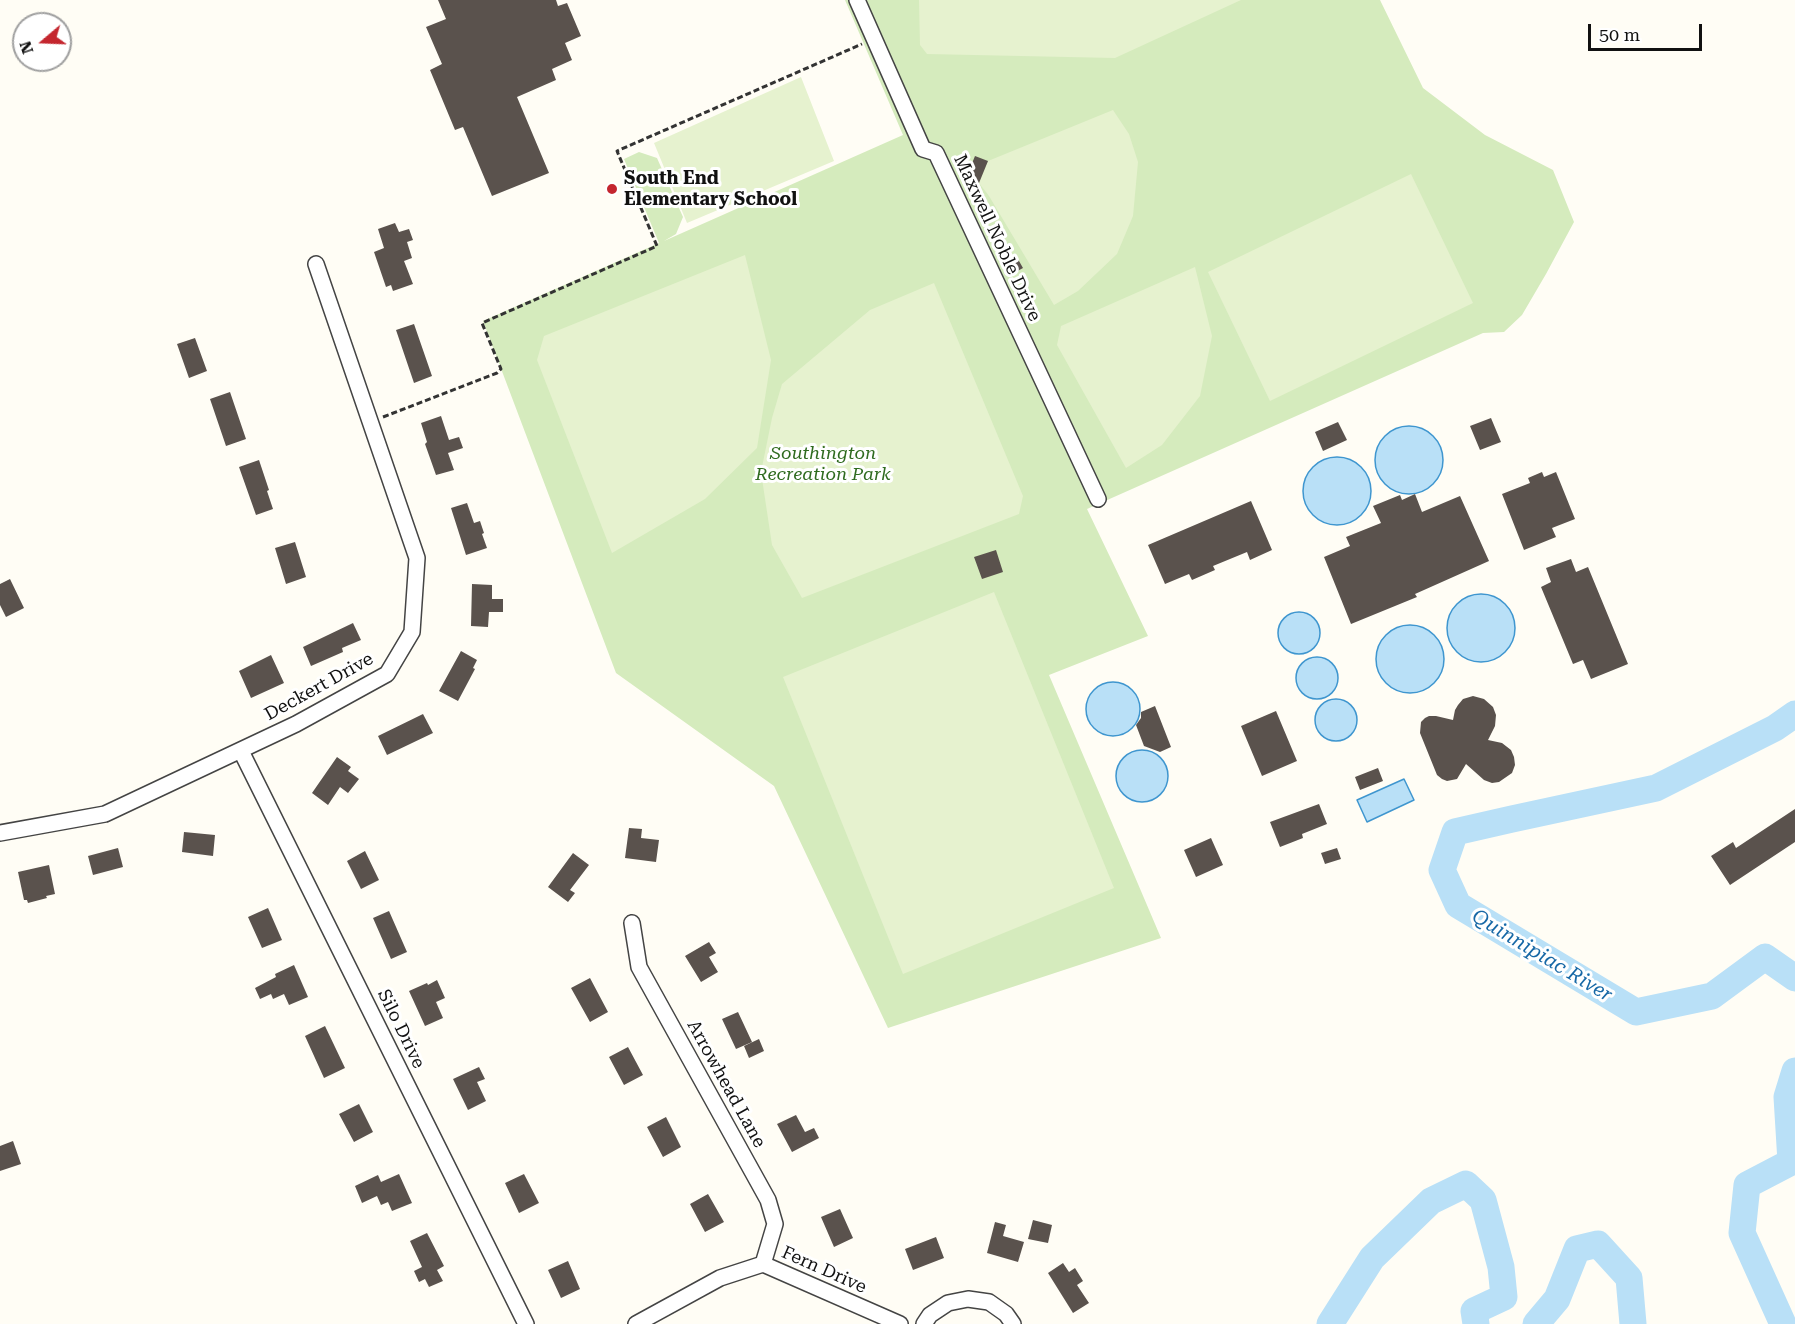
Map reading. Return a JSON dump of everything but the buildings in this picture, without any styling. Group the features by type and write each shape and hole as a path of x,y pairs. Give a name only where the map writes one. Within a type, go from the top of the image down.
{"street":[{"name":"Maxwell Noble Drive","path":"857,0 923,149 936,153 1098,499"},
{"name":"Deckert Drive","path":"0,833 105,814 241,751 387,674 412,632 417,558 316,264"},
{"name":"Silo Drive","path":"241,751 526,1324"},
{"name":"Arrowhead Lane","path":"632,923 639,967 768,1200 775,1224 763,1264"},
{"name":"Fern Drive","path":"636,1324 720,1278 763,1264 900,1324"},
{"path":"924,1324 930,1315 948,1303 968,1299 989,1302 1006,1314 1013,1324"}],"path":[{"path":"370,422 497,373 501,369 482,323 657,246 616,151 874,38"}],"green space":[{"name":"Southington Recreation Park","path":"845,0 1380,0 1423,88 1485,135 1553,170 1574,222 1522,315 1504,332 1483,333 1087,509 1148,636 1049,675 1161,938 888,1028 774,786 616,673 483,321 659,243 624,159 639,152 657,158 683,217 676,234 664,241 903,135"},
{"path":"919,0 1241,0 1115,58 927,54 920,45"},
{"path":"801,77 834,161 687,223 654,143"},
{"path":"1113,110 1129,134 1138,162 1133,216 1117,254 1078,291 1054,305 979,183 988,161"},
{"path":"1411,174 1473,303 1270,401 1208,272"},
{"path":"745,255 771,360 757,448 705,499 612,553 537,360 544,336"},
{"path":"1195,267 1212,336 1200,396 1162,445 1126,468 1057,345 1061,326"},
{"path":"934,283 1023,496 1019,514 802,598 772,545 761,472 772,418 782,384 870,310"},
{"path":"994,592 1114,888 903,974 783,677"}],"water":[{"path":"1409,426 1422,429 1433,436 1440,447 1443,460 1440,473 1433,484 1422,491 1409,494 1396,491 1385,484 1378,473 1375,460 1378,447 1385,436 1396,429"},
{"path":"1337,457 1350,460 1361,467 1368,478 1371,491 1368,504 1361,515 1350,522 1337,525 1324,522 1313,515 1306,504 1303,491 1306,478 1313,467 1324,460"},
{"path":"1481,594 1494,597 1505,604 1512,615 1515,628 1512,641 1505,652 1494,659 1481,662 1468,659 1457,652 1450,641 1447,628 1450,615 1457,604 1468,597"},
{"path":"1299,612 1307,613 1314,618 1319,625 1319,641 1314,648 1307,653 1299,654 1291,653 1284,648 1279,641 1278,633 1279,625 1284,618 1291,613"},
{"path":"1410,625 1423,628 1434,635 1441,646 1444,659 1441,672 1434,683 1423,690 1410,693 1397,690 1386,683 1379,672 1376,659 1379,646 1386,635 1397,628"},
{"path":"1317,657 1325,658 1332,663 1337,670 1337,686 1332,693 1325,698 1317,699 1309,698 1302,693 1297,686 1296,678 1297,670 1302,663 1309,658"},
{"path":"1108,682 1118,682 1128,686 1136,694 1140,709 1136,724 1128,732 1118,736 1108,736 1098,732 1090,724 1086,714 1086,704 1090,694 1098,686"},
{"path":"1336,699 1344,700 1351,705 1356,712 1356,728 1351,735 1344,740 1336,741 1328,740 1321,735 1316,728 1315,720 1316,712 1321,705 1328,700"},
{"path":"1137,750 1147,750 1161,757 1168,776 1161,795 1147,802 1137,802 1127,798 1120,791 1116,781 1116,771 1120,761 1127,754"},
{"path":"1404,779 1414,800 1367,822 1357,800"}],"waterway":[{"name":"Quinnipiac River","path":"1795,714 1775,728 1656,788 1455,832 1442,870 1458,905 1636,1012 1712,996 1765,957 1795,978"},
{"name":"Quinnipiac River","path":"1783,1324 1742,1233 1747,1185 1791,1162 1787,1097 1795,1071"},
{"name":"Quinnipiac River","path":"1330,1324 1372,1258 1431,1201 1466,1184 1483,1200 1501,1267 1504,1297 1474,1311 1476,1324"},
{"name":"Quinnipiac River","path":"1536,1324 1557,1299 1577,1249 1598,1244 1629,1278 1633,1324"}],"place":[{"name":"South End Elementary School","path":"612,189"}]}
